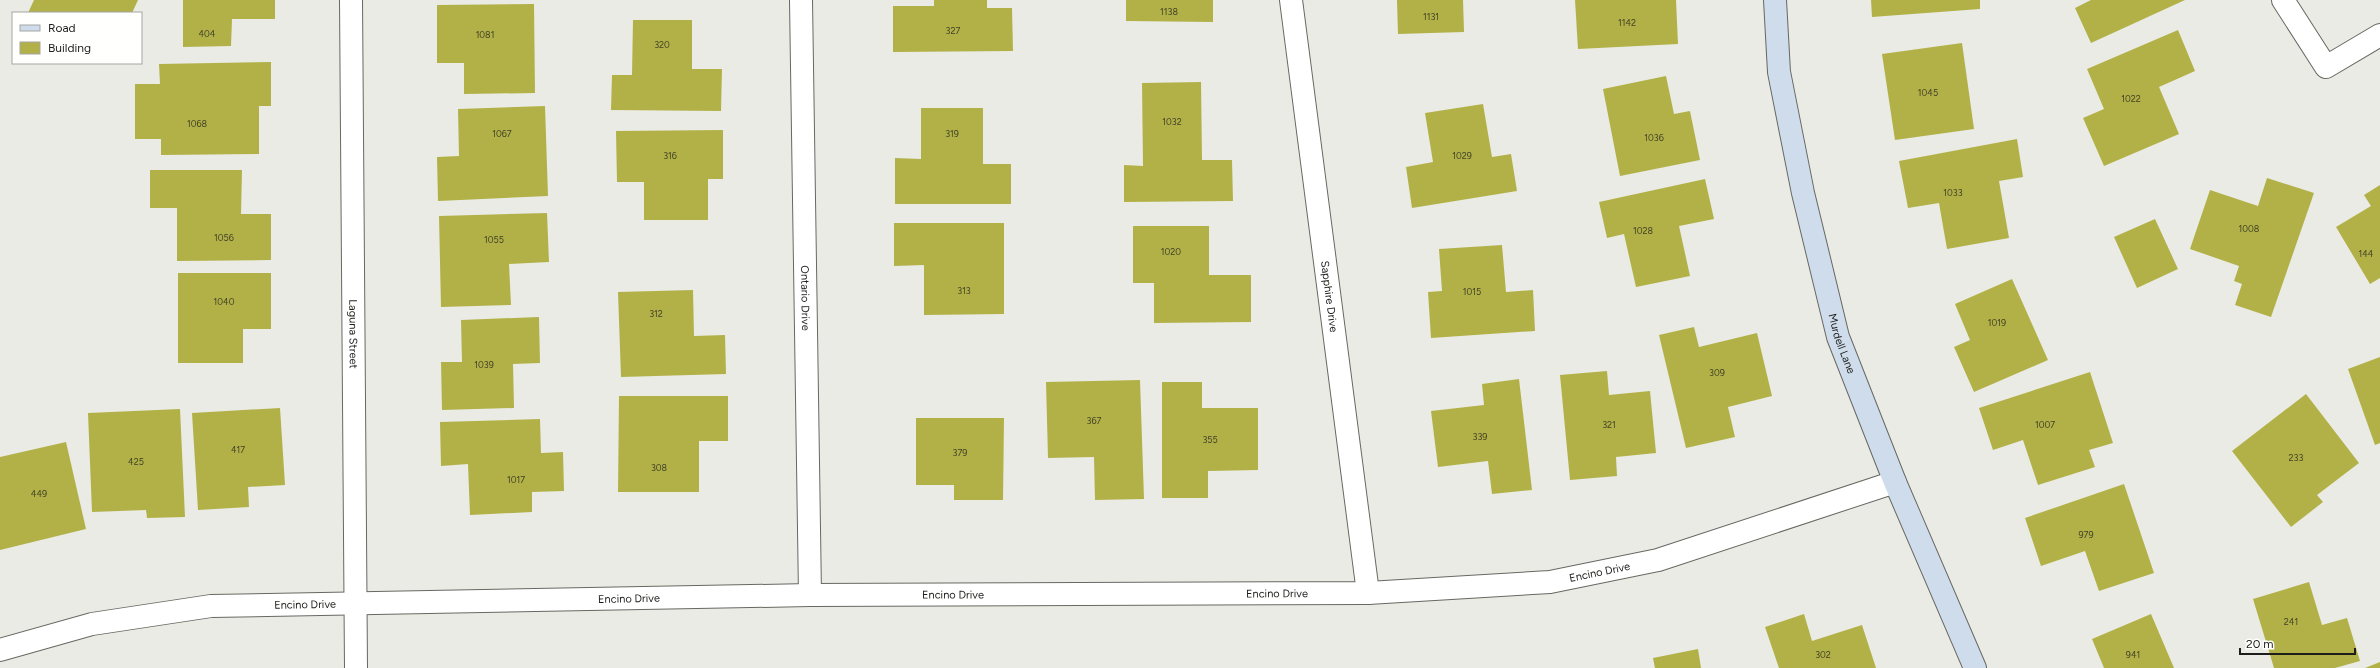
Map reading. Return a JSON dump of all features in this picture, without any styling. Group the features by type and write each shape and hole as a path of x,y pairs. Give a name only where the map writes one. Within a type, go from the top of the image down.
{"street":[{"name":"Laguna Street","path":"351,0 354,602 356,668"},
{"name":"Ontario Drive","path":"801,0 810,595"},
{"name":"Sapphire Drive","path":"1291,0 1368,593"},
{"name":"Murdell Lane","path":"1775,0 1780,72 1803,193 1838,337 1895,482 1975,668"},
{"path":"2283,0 2326,67 2380,36"},
{"name":"Encino Drive","path":"0,650 92,624 211,606 354,602 810,595 1368,593 1550,582 1658,560 1895,482"}],"building":[{"path":"34,0 138,0 132,12 28,12"},
{"path":"183,0 275,0 275,19 232,19 231,46 183,47"},
{"path":"934,0 987,0 987,8 1012,8 1013,51 893,52 893,6 934,6"},
{"path":"1126,0 1213,0 1213,22 1126,21"},
{"path":"1397,0 1463,0 1464,32 1398,34"},
{"path":"1575,0 1676,0 1678,44 1578,49"},
{"path":"1871,0 1980,0 1980,9 1872,17"},
{"path":"2091,0 2185,0 2091,43 2075,8"},
{"path":"534,4 535,93 464,94 464,63 437,63 437,5"},
{"path":"633,20 692,20 692,69 722,69 721,111 611,110 612,75 632,75"},
{"path":"2178,30 2195,71 2159,87 2179,134 2104,166 2083,118 2104,109 2087,69"},
{"path":"1962,43 1974,129 1895,140 1882,54"},
{"path":"271,62 271,106 259,106 259,154 161,155 161,139 135,139 135,84 160,84 159,64"},
{"path":"1666,76 1674,114 1690,111 1700,160 1620,176 1603,89"},
{"path":"1201,82 1202,160 1232,160 1233,201 1124,202 1124,165 1143,166 1142,83"},
{"path":"1483,104 1492,157 1511,154 1517,191 1412,208 1406,167 1433,162 1425,113"},
{"path":"545,106 548,196 438,201 437,157 459,156 458,109"},
{"path":"921,108 983,108 983,164 1011,164 1011,204 895,204 895,158 921,159"},
{"path":"723,130 723,179 708,179 708,220 644,220 644,182 617,182 616,131"},
{"path":"2017,139 2023,177 1999,181 2009,238 1947,249 1939,203 1908,208 1899,161"},
{"path":"150,170 242,170 241,214 271,214 271,260 177,261 177,208 150,208"},
{"path":"2267,178 2314,193 2271,317 2235,305 2242,284 2234,281 2239,266 2190,249 2210,190 2258,206"},
{"path":"1705,179 1714,219 1679,226 1690,276 1636,287 1624,234 1607,238 1599,202"},
{"path":"2380,185 2380,278 2370,284 2336,227 2371,206 2364,195"},
{"path":"547,213 549,262 509,264 511,305 441,307 439,216"},
{"path":"2155,219 2178,269 2137,288 2114,237"},
{"path":"894,223 1004,223 1004,314 924,315 924,265 894,266"},
{"path":"1133,226 1209,226 1209,275 1251,275 1251,322 1154,323 1154,283 1133,283"},
{"path":"1502,245 1506,292 1533,290 1535,331 1431,338 1428,292 1442,291 1439,249"},
{"path":"178,273 271,273 271,329 243,329 243,363 178,363"},
{"path":"2012,279 2048,360 1974,392 1954,347 1970,340 1955,304"},
{"path":"693,290 694,336 725,335 726,374 621,377 618,292"},
{"path":"539,317 540,363 513,364 514,408 442,410 441,362 462,362 461,320"},
{"path":"1694,327 1699,347 1757,333 1772,396 1728,407 1735,437 1686,448 1659,335"},
{"path":"2380,357 2380,443 2375,445 2348,369"},
{"path":"1607,371 1609,395 1650,391 1656,453 1616,457 1617,476 1570,480 1560,375"},
{"path":"2090,372 2113,443 2089,450 2095,467 2038,485 2023,440 1993,450 1979,408"},
{"path":"1519,379 1532,490 1492,494 1488,461 1438,467 1431,411 1484,405 1482,384"},
{"path":"1140,380 1144,499 1095,500 1094,457 1048,458 1046,382"},
{"path":"1162,382 1202,382 1202,408 1258,408 1258,470 1208,471 1208,498 1162,498"},
{"path":"2306,394 2359,463 2317,495 2323,502 2291,527 2232,451"},
{"path":"619,396 728,396 728,441 699,441 699,492 618,492"},
{"path":"280,408 285,485 248,487 249,507 198,510 192,413"},
{"path":"180,409 185,517 147,518 146,510 92,512 88,413"},
{"path":"916,418 1004,418 1003,500 954,500 954,485 916,485"},
{"path":"540,419 541,453 563,452 564,491 532,492 532,512 470,515 468,464 441,466 440,422"},
{"path":"66,442 86,529 0,550 0,457"},
{"path":"2124,484 2154,573 2099,591 2085,551 2041,566 2025,518"},
{"path":"2309,582 2322,625 2347,618 2360,661 2335,668 2274,668 2253,599"},
{"path":"1804,614 1812,641 1862,625 1876,668 1779,668 1765,627"},
{"path":"2151,614 2174,668 2104,668 2092,639"},
{"path":"1698,649 1701,668 1655,668 1653,658"},
{"path":"2380,662 2380,668 2365,668"}]}
